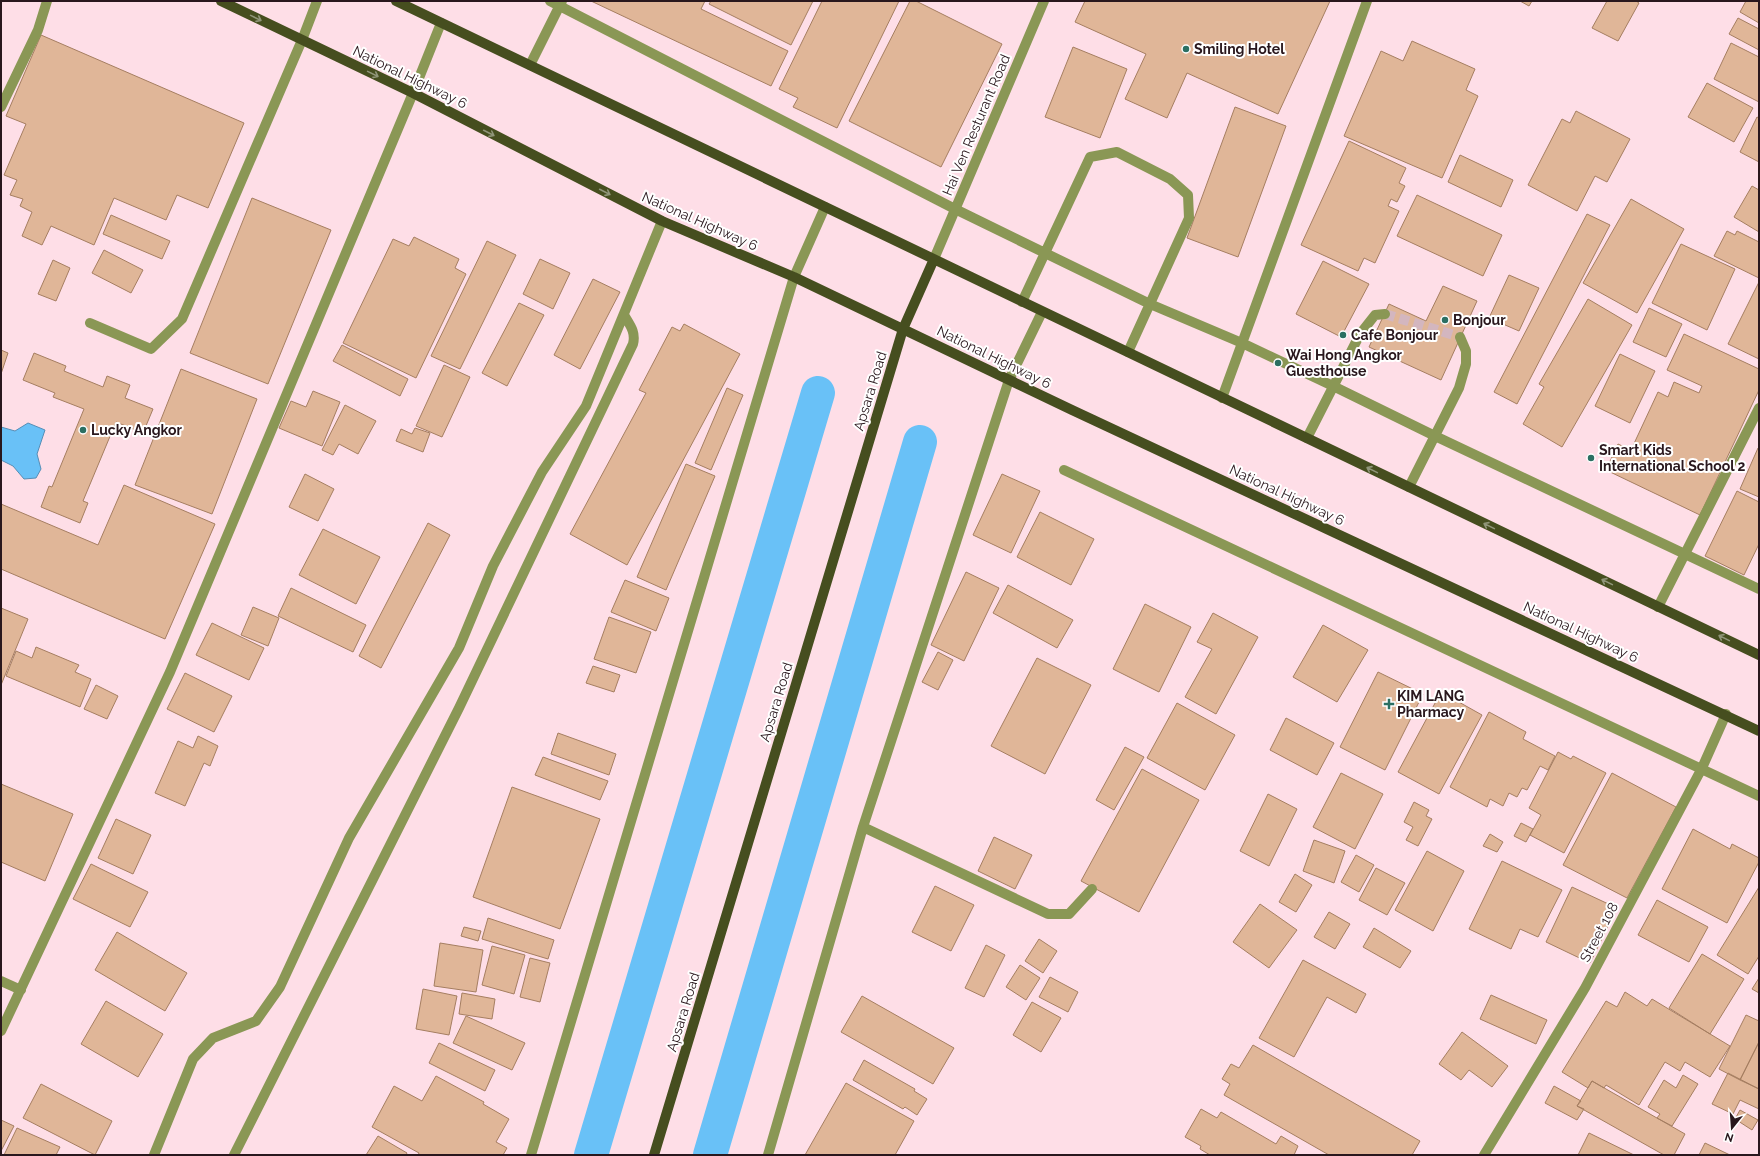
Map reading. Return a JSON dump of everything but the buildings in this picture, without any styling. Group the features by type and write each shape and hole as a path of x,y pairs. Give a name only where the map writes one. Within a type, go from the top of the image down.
{"main road":[{"name":"National Highway 6","path":"221,1 413,94 662,222 794,277 1009,380 1726,714 1759,731"},
{"path":"396,1 1759,655"},
{"name":"Apsara Road","path":"654,1155 903,329 934,259"}],"street":[{"path":"1,108 38,30 47,1"},
{"path":"90,323 151,349 182,319 302,40 317,1"},
{"name":"Hai Ven Resturant Road","path":"934,259 1044,1"},
{"path":"1222,398 1368,1"},
{"path":"530,65 557,2 955,209 1045,253 1150,304 1242,343 1334,386 1434,436 1759,589"},
{"path":"1,1031 170,672 413,94 441,23"},
{"path":"1022,302 1090,157 1117,152 1170,179 1188,195 1189,218 1128,352"},
{"path":"531,1155 794,277 825,207"},
{"path":"154,1155 193,1059 212,1038 256,1021 280,987 349,838 458,648 493,566 542,472 586,406 662,222"},
{"path":"768,1155 863,827 1009,380 1042,312"},
{"path":"1307,438 1360,334 1376,315 1385,314"},
{"path":"234,1155 459,708 633,344 635,336 624,315"},
{"path":"1409,487 1459,388 1466,364 1466,351 1460,337"},
{"path":"1658,607 1759,408"},
{"path":"1064,470 1759,796"},
{"name":"Street 108","path":"1484,1155 1585,988 1702,768 1726,714"},
{"path":"863,827 1048,914 1069,914 1092,889"},
{"path":"1,981 21,990"}],"water":[{"path":"28,423 45,430 37,454 41,469 36,478 24,479 13,466 1,460 1,427 15,431"}],"waterway":[{"path":"591,1155 818,393"},
{"path":"710,1155 920,442"}],"tunnel":[{"path":"1385,314 1460,337"}],"place":[{"name":"Smiling Hotel","path":"1186,49"},
{"name":"Bonjour","path":"1445,320"},
{"name":"Cafe Bonjour","path":"1343,335"},
{"name":"Wai Hong Angkor Guesthouse","path":"1278,363"},
{"name":"Lucky Angkor","path":"83,430"},
{"name":"Smart Kids International School 2","path":"1591,458"},
{"name":"KIM LANG Pharmacy","path":"1389,704"}]}
